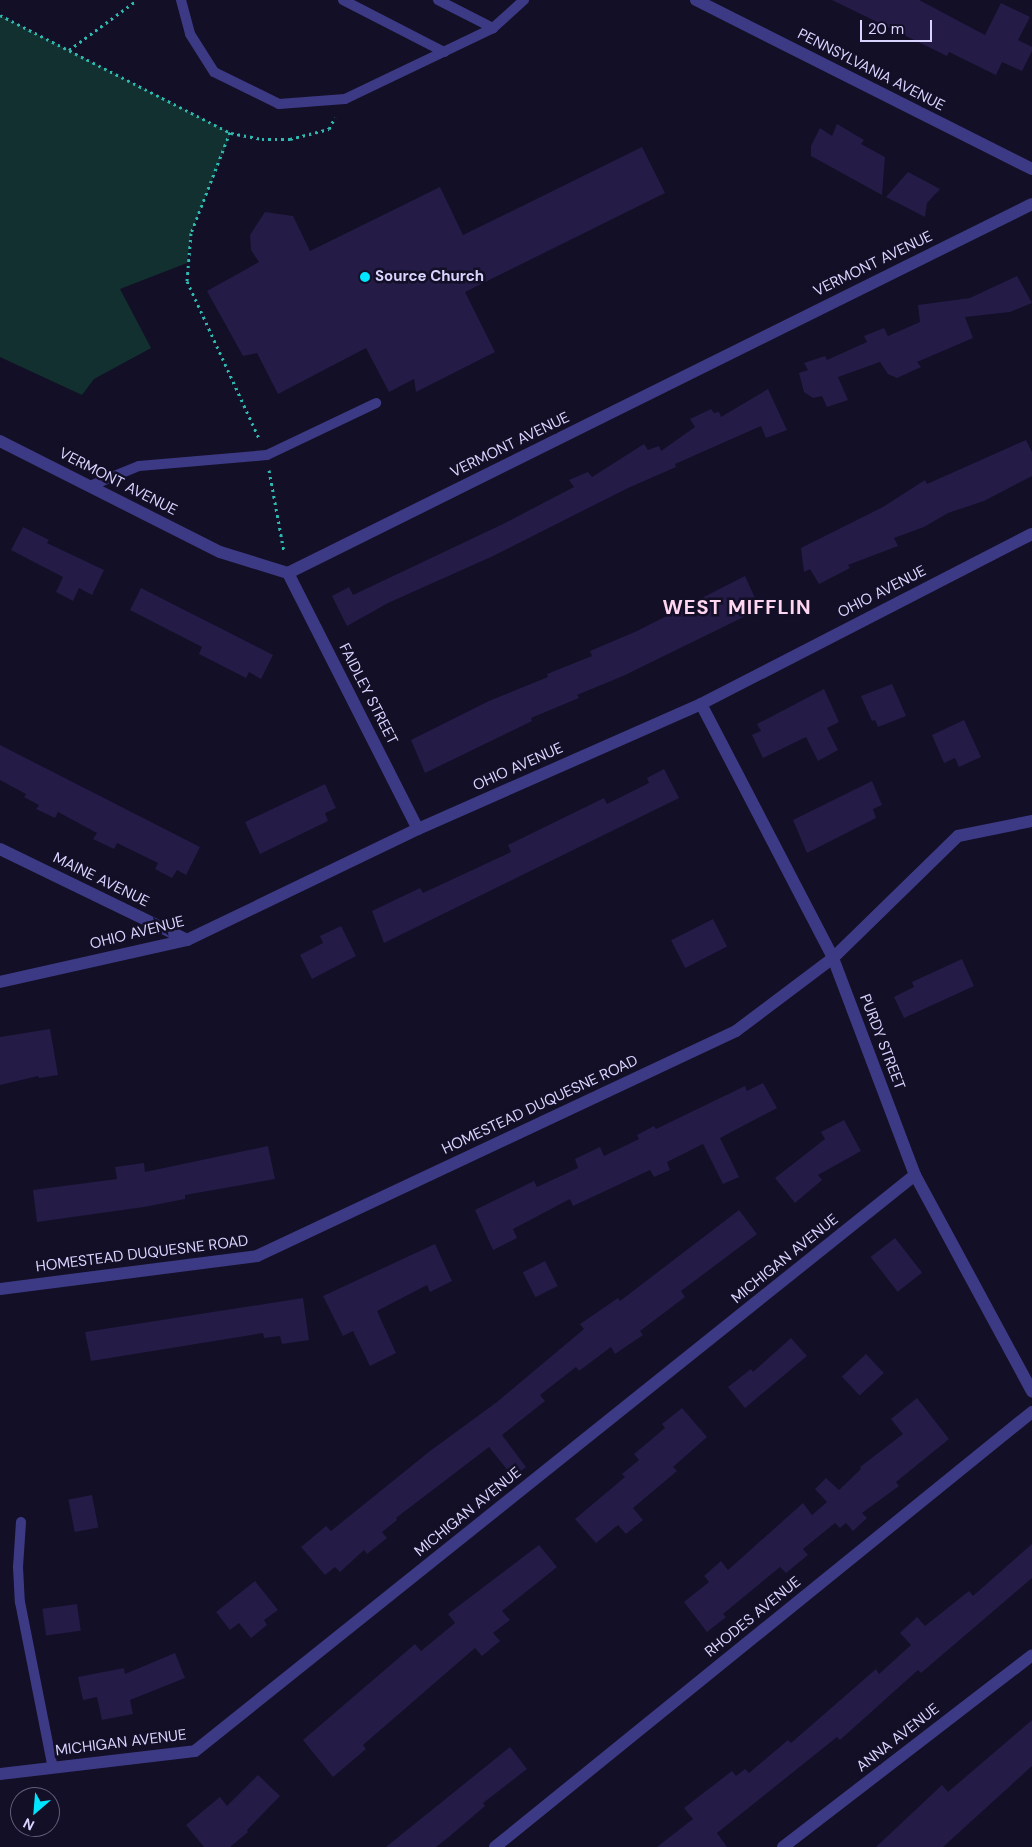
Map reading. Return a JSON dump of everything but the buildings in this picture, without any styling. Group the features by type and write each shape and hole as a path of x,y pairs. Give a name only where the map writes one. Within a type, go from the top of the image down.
{"street":[{"name":"PENNSYLVANIA AVENUE","path":"696,0 1032,169"},
{"name":"VERMONT AVENUE","path":"0,441 220,552 288,573 1032,204"},
{"name":"OHIO AVENUE","path":"0,982 187,940 418,829 700,704 1032,534"},
{"name":"FAIDLEY STREET","path":"288,573 418,829"},
{"name":"PURDY STREET","path":"700,704 833,958 915,1175 1032,1391"},
{"name":"HOMESTEAD DUQUESNE ROAD","path":"0,1288 257,1256 736,1031 833,958 958,836 1032,821"},
{"name":"MAINE AVENUE","path":"0,849 187,940"},
{"name":"MICHIGAN AVENUE","path":"0,1774 195,1751 915,1175"},
{"name":"RHODES AVENUE","path":"495,1847 1032,1412"},
{"name":"ANNA AVENUE","path":"783,1847 1032,1655"}],"lane":[{"path":"181,0 190,34 214,72 280,104 345,99 492,28 524,0"},
{"path":"342,0 444,52"},
{"path":"438,0 492,28"},
{"path":"90,486 139,466 267,455 376,403"},
{"path":"22,1522 18,1567 20,1602 53,1768"}],"path":[{"path":"69,50 137,0"},
{"path":"0,15 230,132 271,139 290,138 329,129"},
{"path":"229,371 192,294 187,263 190,233 230,132"}],"green space":[{"path":"0,15 231,133 191,233 187,263 120,289 151,348 94,379 82,395 0,357"}],"place":[{"name":"Source Church","path":"365,277"}],"district":[{"name":"WEST MIFFLIN","path":"737,607"}]}
